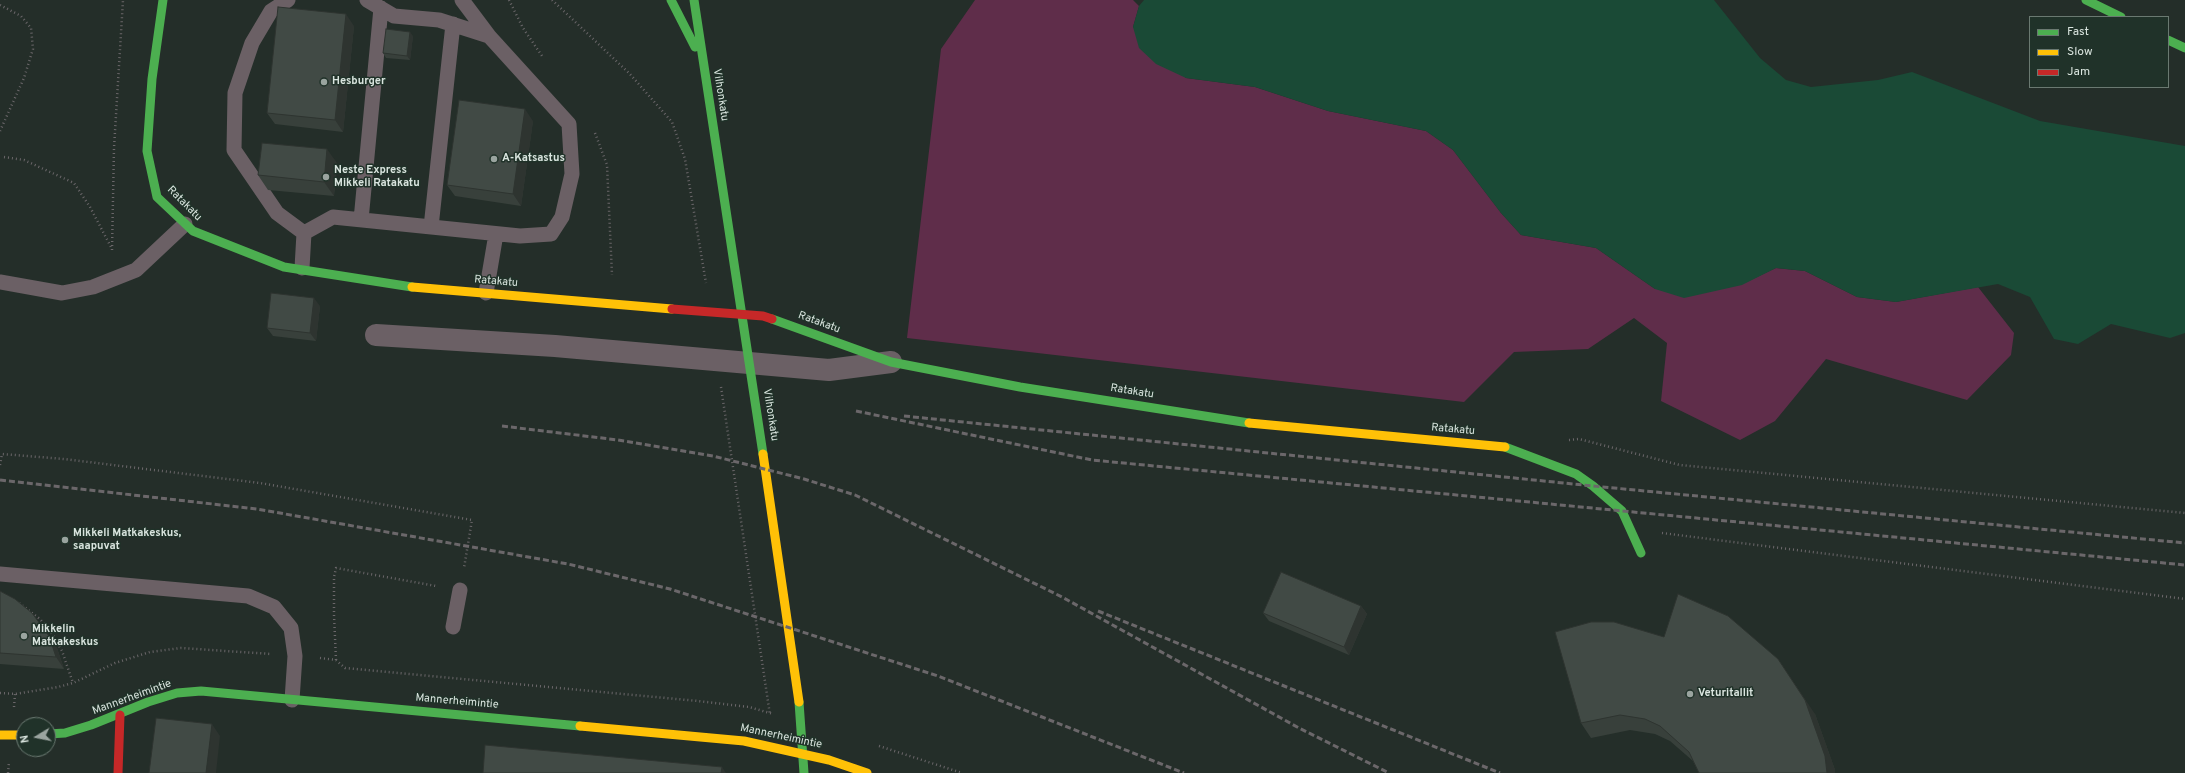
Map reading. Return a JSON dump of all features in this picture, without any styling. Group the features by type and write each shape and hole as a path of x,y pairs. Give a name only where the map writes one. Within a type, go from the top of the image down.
{"main road":[{"name":"Ratakatu","path":"164,0 152,79 147,151 157,197 193,231 284,266 425,288 763,316 891,362 1020,387 1267,426 1509,447 1576,474 1622,511 1641,553"},
{"name":"Vilhonkatu","path":"671,0 703,62"},
{"name":"Vilhonkatu","path":"694,0 798,686 804,773"},
{"path":"2086,0 2119,16"},
{"path":"2169,40 2185,48"},
{"name":"Mannerheimintie","path":"56,734 65,733 120,714 148,702 177,693 201,691 744,740 829,760 867,773"},
{"path":"118,773 120,714"},
{"path":"0,735 16,735"}],"street":[{"path":"376,335 555,346 829,370 891,362"}],"lane":[{"path":"288,0 271,11 252,43 235,93 234,150 277,213 304,233"},
{"path":"367,0 394,16 439,20 489,36"},
{"path":"304,233 333,217 520,236 551,234 562,217 572,174 569,124 489,36 462,0"},
{"path":"361,220 381,8"},
{"path":"431,227 453,24"},
{"path":"0,282 62,293 93,288 136,270 185,224"},
{"path":"302,268 304,233"},
{"path":"486,293 496,234"},
{"path":"0,574 248,596 274,606 291,628 296,656 292,700"},
{"path":"453,627 460,590"}],"path":[{"path":"4,158 24,160 74,183 90,206 112,250 114,148 123,0"},
{"path":"552,0 629,73 672,122 685,159 706,285"},
{"path":"0,5 21,16 31,28 33,49 24,78 0,131"},
{"path":"720,379 767,684 770,721"},
{"path":"1563,441 1579,439 1680,465 2185,513"},
{"path":"0,465 2,454 72,460 260,483 472,520 460,590 336,568 334,577 336,660"},
{"path":"1630,529 2185,599"},
{"path":"12,600 24,605 53,635 62,652 73,683"}],"shaded area":[{"path":"975,0 1133,0 1139,6 1133,27 1186,78 1255,87 1328,111 1426,131 1453,150 1501,213 1521,235 1596,248 1655,289 1742,284 1776,268 1805,271 1857,297 1896,302 1978,287 2014,333 2011,355 1967,400 1826,359 1775,421 1740,440 1661,401 1667,343 1634,318 1588,349 1514,352 1464,402 907,338 941,49"},
{"path":"1144,0 1714,0 1760,58 1786,80 1811,87 1878,80 1912,72 2040,121 2185,146 2185,333 2170,338 2111,324 2078,344 2054,339 2030,297 1998,284 1896,302 1857,297 1805,271 1776,268 1742,285 1684,298 1655,289 1596,248 1521,235 1501,213 1453,150 1426,131 1328,111 1255,87 1186,78 1156,64 1139,48 1133,27 1139,6"}],"building":[{"path":"278,7 346,14 335,120 267,113"},
{"path":"386,29 410,32 407,56 383,53"},
{"name":"A-Katsastus","path":"459,100 525,109 513,194 447,185"},
{"path":"262,143 327,149 324,182 258,175"},
{"path":"271,293 314,298 310,333 267,328"},
{"path":"1281,572 1361,606 1344,647 1263,613"},
{"name":"Mikkelin Matkakeskus","path":"0,591 15,599 32,613 49,636 56,657 0,653"},
{"name":"Veturitallit","path":"1678,594 1728,616 1778,659 1805,700 1825,756 1827,773 1699,773 1689,752 1660,726 1645,719 1620,715 1581,723 1555,632 1591,622 1614,622 1664,637"},
{"path":"156,718 212,724 206,773 149,773"},
{"path":"485,745 722,767 721,773 483,773"}],"railway":[{"path":"856,411 1092,460 2185,565"},
{"path":"904,416 1593,486 2185,543"},
{"path":"502,426 618,440 713,456 804,479 855,495 1062,597 1299,728 1389,773"},
{"path":"0,480 257,509 568,564 670,589 938,676 1184,773"},
{"path":"1098,611 1500,773"}],"traffic: fast":[{"path":"163,0 152,79 147,151 157,197 193,231 284,267 412,287"},
{"path":"671,0 695,47"},
{"path":"694,0 763,454"},
{"path":"2086,0 2119,16"},
{"path":"2169,40 2185,48"},
{"path":"772,319 891,362 1020,387 1249,423"},
{"path":"1505,447 1576,474 1593,486 1622,511 1641,553"},
{"path":"56,734 65,733 91,725 148,702 177,693 201,691 580,726"},
{"path":"799,702 804,773"}],"traffic: slow":[{"path":"412,287 672,309"},
{"path":"1249,423 1505,447"},
{"path":"763,454 799,702"},
{"path":"580,726 744,741 829,760 867,773"},
{"path":"0,735 16,735"}],"traffic: jam":[{"path":"672,309 763,316 772,319"},
{"path":"118,773 120,715"}],"place":[{"name":"Hesburger","path":"324,82"},
{"name":"A-Katsastus","path":"494,159"},
{"name":"Neste Express Mikkeli Ratakatu","path":"326,177"},
{"name":"Mikkeli Matkakeskus, saapuvat","path":"65,540"},
{"name":"Mikkelin Matkakeskus","path":"24,636"},
{"name":"Veturitallit","path":"1690,694"}]}
